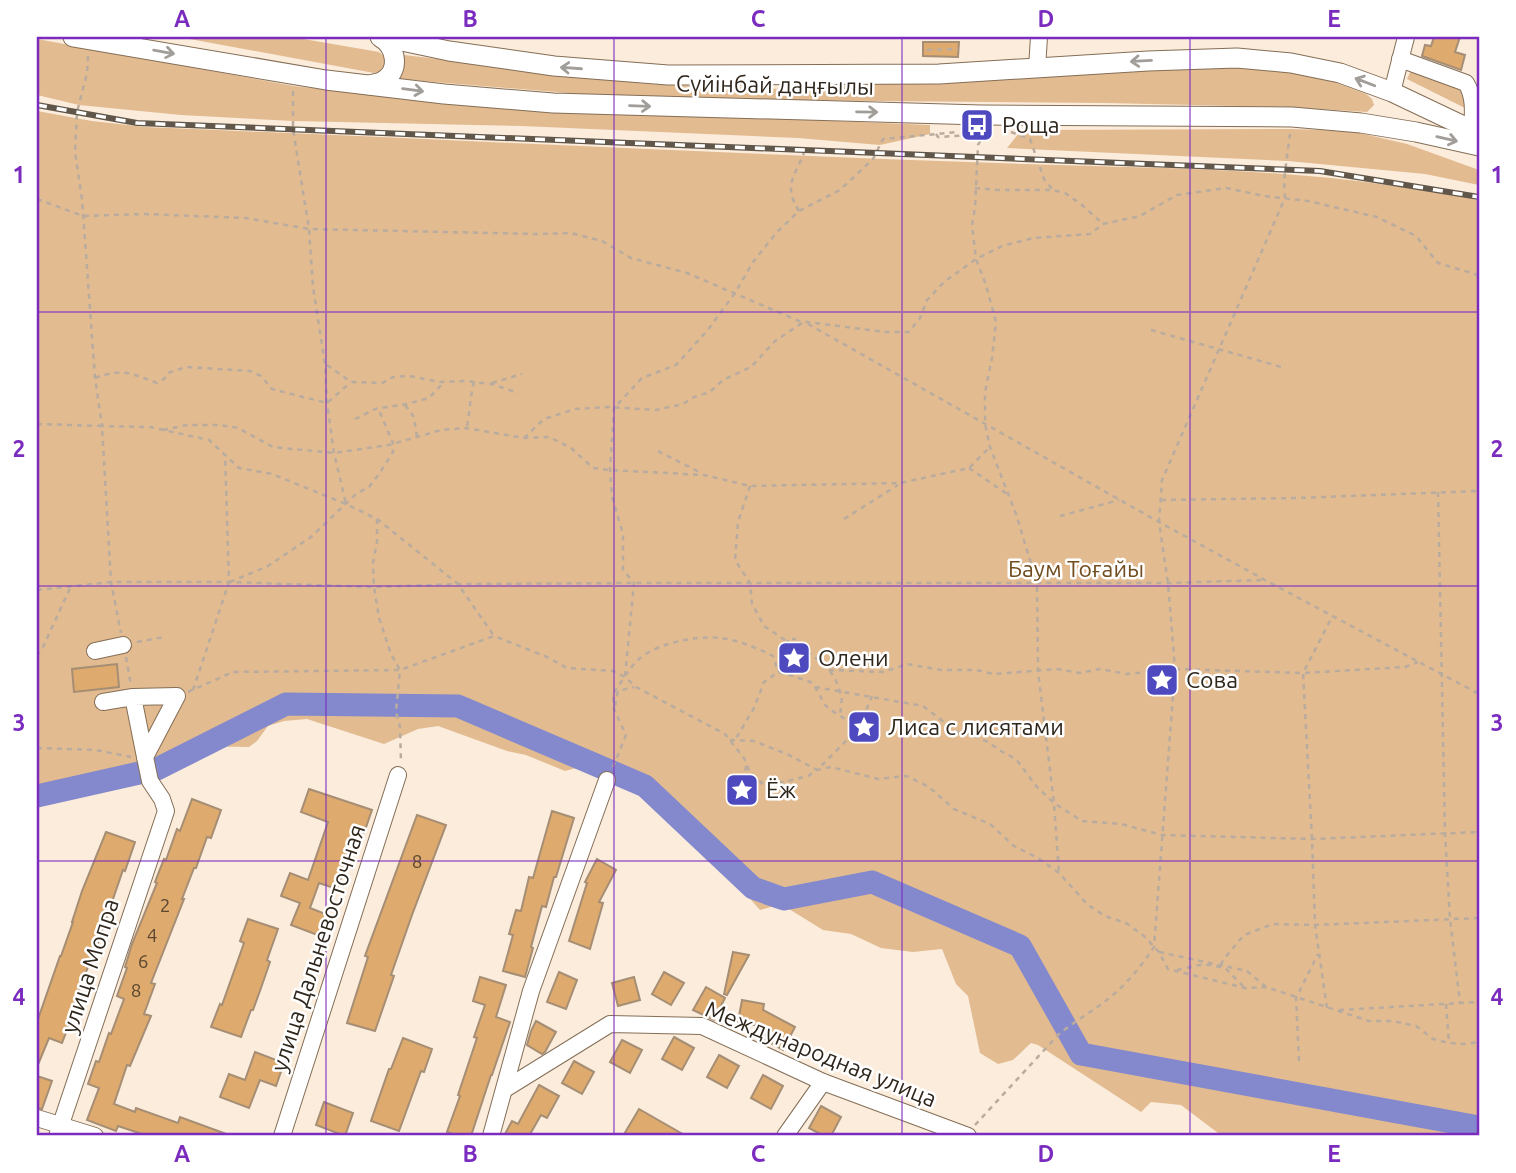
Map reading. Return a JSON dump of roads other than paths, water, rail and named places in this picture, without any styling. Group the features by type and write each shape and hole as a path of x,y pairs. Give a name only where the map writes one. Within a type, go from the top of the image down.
{"main road":[{"name":"Сүйінбай даңғылы","path":"382,37 449,51 554,66 668,75 939,74 1237,58 1291,62 1340,72 1392,92 1477,137"},
{"path":"369,85 381,83 390,75 395,64 394,51 382,37"},
{"name":"Сүйінбай даңғылы","path":"94,39 369,85 554,103 970,115 1292,117 1477,137"}],"street":[{"path":"1037,68 1039,37"},
{"path":"1392,92 1406,37"},
{"path":"1400,60 1466,83 1473,102 1477,137"},
{"path":"95,650 123,645"},
{"path":"103,702 133,697 177,696 145,757"},
{"path":"133,697 145,757"},
{"name":"улица Мопра","path":"59,1131 166,811 162,799 150,781 145,757"},
{"name":"улица Дальневосточная","path":"282,1136 398,775"},
{"path":"491,1136 531,991 607,779"},
{"name":"Международная улица","path":"505,1089 610,1024 702,1026 823,1082 967,1136"},
{"path":"785,1136 823,1082"},
{"path":"37,1118 59,1131 95,1136"}],"waterway":[{"path":"37,796 157,769 286,704 458,706 645,786 753,888 784,899 872,882 1020,946 1081,1054 1479,1127"}],"railway":[{"path":"37,105 137,123 1320,171 1479,197"}],"place":[{"name":"Роща","path":"977,125"},
{"name":"Олени","path":"794,658"},
{"name":"Сова","path":"1162,680"},
{"name":"Лиса с лисятами","path":"864,727"},
{"name":"Ёж","path":"742,790"}],"park label":[{"name":"Баум Тоғайы","path":"1076,569"}]}
